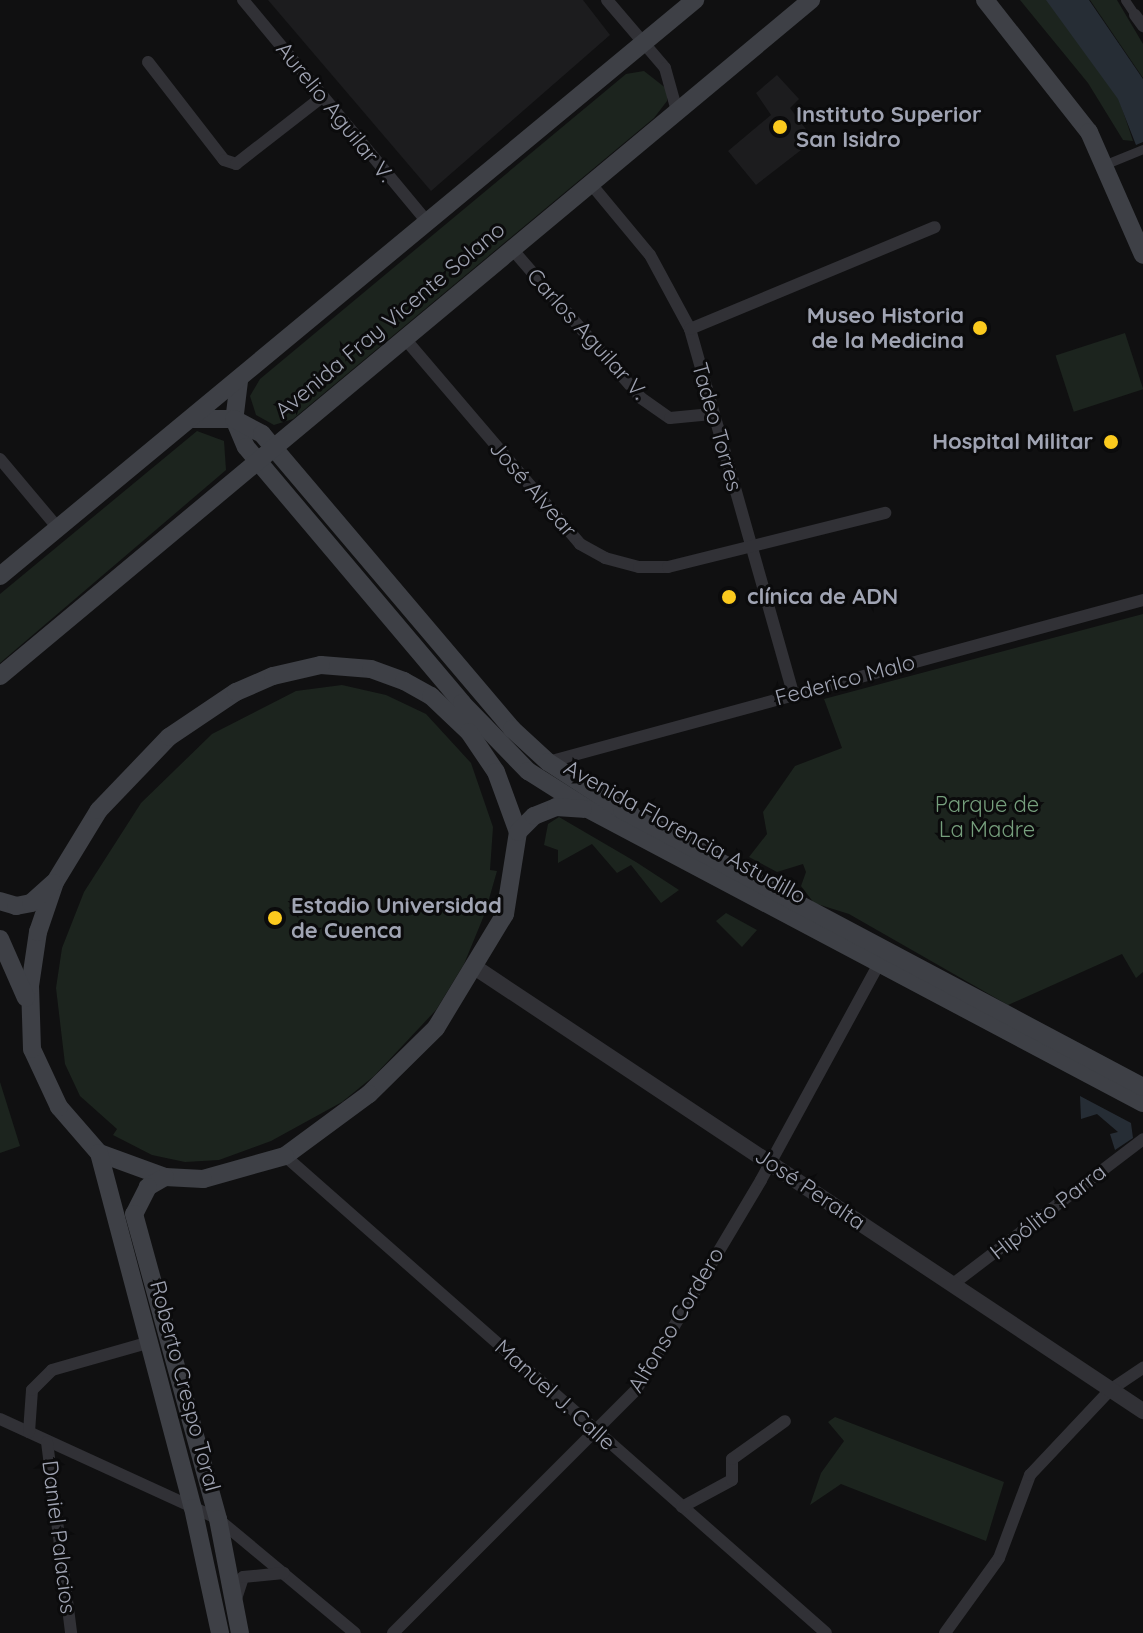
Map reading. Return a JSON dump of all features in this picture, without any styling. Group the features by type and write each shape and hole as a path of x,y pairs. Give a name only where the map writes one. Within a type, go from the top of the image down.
{"main road":[{"path":"0,576 695,0"},
{"name":"Avenida Fray Vicente Solano","path":"0,676 811,0"},
{"path":"985,0 1089,132 1106,164 1143,255"},
{"path":"193,419 234,419 239,381"},
{"name":"Avenida Florencia Astudillo","path":"234,419 249,424 275,449 501,716 548,762 622,810 1143,1103"},
{"name":"Avenida Florencia Astudillo","path":"234,419 259,463 467,718 528,771 588,809 1143,1087"},
{"path":"321,665 371,669 431,696 467,718 496,772 518,832 505,914 476,968 436,1028 411,1056 285,1156 203,1179 165,1177 99,1153 70,1125 44,1081 32,1049 29,1009 38,932 55,882 99,810 131,771 203,710 273,676 321,665"},
{"path":"467,718 501,716"},
{"path":"518,832 534,816 556,807 588,809"},
{"path":"0,901 16,906 31,903 55,882"},
{"path":"0,939 29,1009"},
{"name":"Roberto Crespo Toral","path":"99,1153 193,1508 220,1633"},
{"name":"Roberto Crespo Toral","path":"165,1177 148,1187 134,1214 218,1519 240,1633"}],"street":[{"name":"Aurelio Aguilar V.","path":"243,0 428,223"},
{"path":"607,0 641,44 665,68 677,111"},
{"path":"1125,0 1139,20"},
{"path":"148,62 224,160 236,164 322,97"},
{"path":"1106,164 1143,149"},
{"name":"Tadeo Torres","path":"591,184 650,255 690,329 793,694"},
{"path":"690,329 935,227"},
{"name":"Carlos Aguilar V.","path":"512,249 641,398 670,418 712,414"},
{"name":"José Alvear","path":"406,340 580,544 639,567 668,567 885,513"},
{"path":"0,459 58,528"},
{"name":"Federico Malo","path":"548,762 1143,600"},
{"name":"Alfonso Cordero","path":"393,1633 599,1433 636,1390 770,1163 882,958"},
{"name":"José Peralta","path":"476,968 1143,1411"},
{"name":"Hipólito Parra","path":"953,1284 1143,1139"},
{"name":"Manuel J. Calle","path":"285,1156 826,1633"},
{"name":"Daniel Palacios","path":"29,1432 32,1390 52,1370 147,1343"},
{"path":"945,1633 999,1558 1030,1475 1110,1390 1143,1368"},
{"path":"0,1419 218,1519 285,1573 349,1632"},
{"path":"682,1507 732,1480 732,1459 785,1421"},
{"name":"Daniel Palacios","path":"47,1442 71,1633"},
{"path":"236,1602 243,1577 285,1573"}],"shaded area":[{"path":"268,0 583,0 610,35 431,191"},
{"path":"1046,0 1089,0 1143,79 1143,142 1136,145 1118,99"},
{"name":"Instituto Superior San Isidro","path":"777,75 799,99 790,108 814,140 756,185 728,151 771,115 756,93"},
{"path":"1080,1096 1131,1123 1133,1138 1115,1150 1110,1134 1118,1132 1097,1114 1081,1119"}],"green space":[{"path":"1020,0 1047,0 1119,99 1133,141 1123,140 1088,83"},
{"path":"1090,0 1117,0 1143,44 1143,78"},
{"path":"644,71 667,89 667,101 654,118 293,419 274,425 256,415 250,396 260,379 626,74"},
{"path":"1125,333 1143,389 1074,412 1056,356"},
{"path":"197,431 224,441 226,470 0,663 0,594"},
{"name":"Parque de La Madre","path":"1143,614 1143,972 1136,978 1122,954 1008,1005 849,914 814,903 801,886 806,872 803,864 777,872 749,857 767,834 763,812 795,766 842,748 824,699"},
{"path":"342,685 386,695 426,714 471,763 493,827 490,870 497,871 485,913 464,964 436,1010 374,1076 342,1102 271,1141 219,1160 185,1162 152,1155 113,1135 117,1129 80,1096 65,1064 56,988 62,948 84,892 141,803 212,734 296,691"},
{"path":"559,817 679,890 661,903 631,865 617,873 592,844 558,863 558,850 544,845 548,824"},
{"path":"726,913 757,930 742,947 716,921"},
{"path":"0,1082 20,1146 0,1153"},
{"path":"835,1417 1004,1482 986,1541 841,1484 810,1505 821,1473 844,1441 828,1422"}],"place":[{"name":"Instituto Superior San Isidro","path":"780,127"},
{"name":"Museo Historia de la Medicina","path":"980,328"},
{"name":"Hospital Militar","path":"1111,442"},
{"name":"clínica de ADN","path":"729,597"},
{"name":"Estadio Universidad de Cuenca","path":"275,918"}]}
